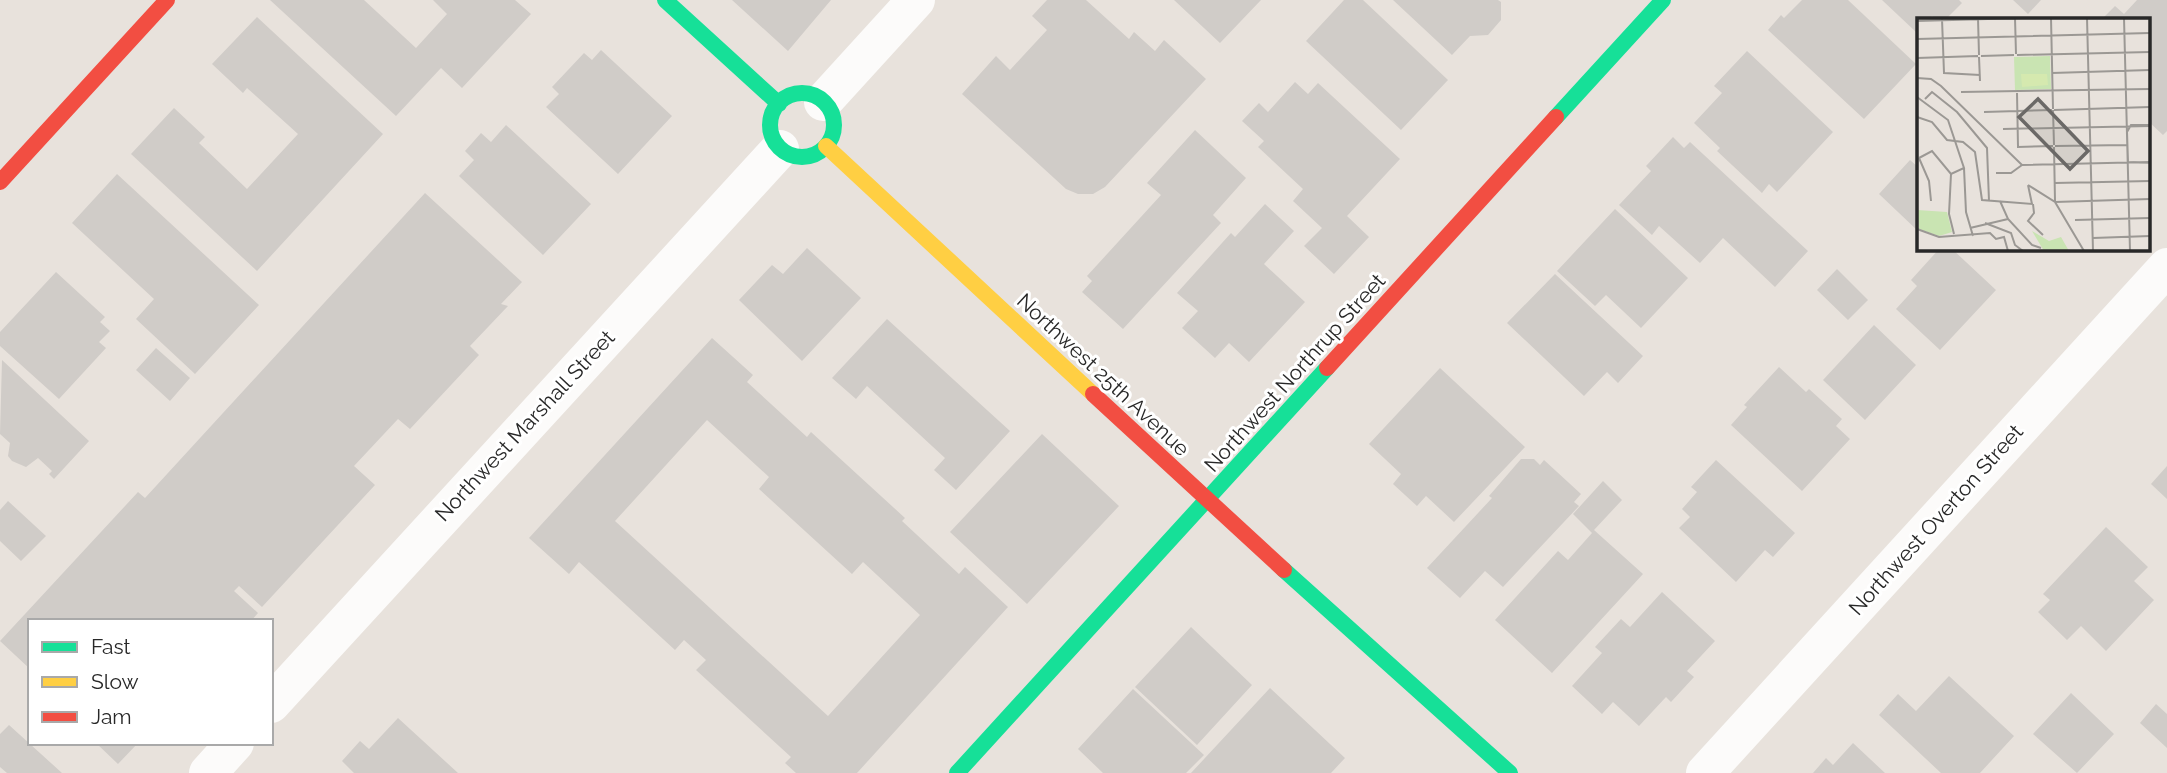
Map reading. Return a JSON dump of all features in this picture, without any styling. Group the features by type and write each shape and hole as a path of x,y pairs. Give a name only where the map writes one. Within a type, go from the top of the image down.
{"street":[{"path":"0,182 167,0"},
{"path":"665,0 779,104"},
{"path":"823,102 916,0"},
{"name":"Northwest Northrup Street","path":"957,773 1663,0"},
{"path":"801,93 823,102 831,111 834,127 826,146 806,157 790,155 780,149 770,128 771,117 779,104 789,96 801,93"},
{"name":"Northwest 25th Avenue","path":"826,146 1207,500 1510,773"},
{"name":"Northwest Marshall Street","path":"273,702 780,149"},
{"name":"Northwest Overton Street","path":"1705,773 2167,267"},
{"path":"208,773 233,745"}],"building":[{"path":"270,0 364,0 416,48 447,14 433,0 515,0 531,14 462,88 441,68 396,116"},
{"path":"732,0 831,0 788,51"},
{"path":"1047,0 1086,0 1129,39 1134,32 1155,51 1164,40 1206,79 1105,187 1093,194 1078,194 1066,189 962,94 996,56 1010,70 1047,30 1032,16"},
{"path":"1174,0 1261,0 1220,43"},
{"path":"1344,0 1363,0 1448,80 1401,130 1306,41"},
{"path":"1393,0 1498,0 1501,2 1501,20 1488,35 1470,36 1452,55"},
{"path":"1802,0 1848,0 1916,64 1864,119 1768,30 1781,15 1784,18"},
{"path":"1882,0 1959,0 1962,3 1947,18 1917,18 1916,32"},
{"path":"2013,0 2041,0 2028,14"},
{"path":"2137,0 2167,0 2167,131 2163,135 2150,123 2150,18 2103,18 2115,6 2124,14"},
{"path":"257,17 383,134 257,271 131,154 174,108 205,137 199,143 247,189 298,134 247,88 243,93 212,64"},
{"path":"601,50 672,116 618,174 546,107 559,94 552,87 584,53 592,60"},
{"path":"1747,51 1833,132 1777,192 1769,184 1762,193 1717,151 1720,148 1694,123 1722,93 1714,86"},
{"path":"1295,82 1308,94 1318,83 1400,159 1347,216 1369,237 1334,274 1304,246 1322,228 1293,201 1303,189 1258,147 1264,141 1242,121 1259,103 1268,112"},
{"path":"506,125 591,204 543,255 459,176 474,160 465,151 481,133 491,142"},
{"path":"1195,130 1246,178 1213,215 1221,223 1123,329 1082,292 1092,281 1087,276 1161,195 1147,183"},
{"path":"1673,137 1684,148 1690,142 1808,251 1775,287 1723,238 1700,263 1659,226 1652,235 1619,205 1651,171 1646,166"},
{"path":"1910,160 1917,166 1917,230 1879,194"},
{"path":"117,174 259,305 195,374 136,319 154,299 72,223"},
{"path":"425,193 522,282 501,304 508,306 470,346 479,355 410,429 398,419 354,466 375,485 262,607 239,586 234,591 258,613 253,619 28,619 28,667 0,641 138,492 145,498"},
{"path":"1265,204 1294,231 1264,264 1305,302 1249,362 1229,343 1215,358 1182,328 1198,311 1177,293 1231,233 1235,237"},
{"path":"1615,209 1688,278 1641,328 1606,295 1595,306 1557,271"},
{"path":"807,248 861,298 802,361 739,300 772,265 783,274"},
{"path":"1938,250 1953,250 1996,290 1940,350 1896,309 1917,286 1911,280"},
{"path":"1837,269 1868,300 1848,320 1817,290"},
{"path":"56,272 105,317 100,322 110,331 99,342 106,348 59,399 0,346 0,332"},
{"path":"1555,274 1643,356 1618,383 1607,372 1584,396 1507,323"},
{"path":"887,319 1010,431 956,490 934,470 945,458 867,386 856,399 832,378"},
{"path":"1874,325 1916,365 1865,420 1823,380"},
{"path":"712,338 753,375 747,382 807,437 811,432 905,518 902,521 959,574 965,567 1008,607 857,773 796,773 785,763 791,757 696,670 706,660 684,640 675,650 579,562 569,574 529,538","holes":["707,420 769,477 759,489 852,574 863,562 920,615 828,716 615,521"]},
{"path":"156,348 190,378 170,401 136,370"},
{"path":"2,360 89,441 54,479 49,474 52,471 38,458 26,467 12,461 8,456 10,443 0,434"},
{"path":"1779,367 1806,392 1809,389 1842,419 1836,426 1850,439 1802,491 1731,425 1747,407 1744,405"},
{"path":"1440,368 1525,447 1454,522 1426,496 1417,506 1393,484 1401,474 1369,444"},
{"path":"1042,434 1119,506 1027,604 950,532"},
{"path":"1521,459 1534,459 1540,465 1544,460 1581,494 1574,502 1579,506 1503,587 1485,571 1460,598 1427,568 1492,498 1489,496"},
{"path":"1716,460 1795,533 1773,557 1765,550 1736,582 1679,528 1690,517 1682,509 1697,492 1691,487"},
{"path":"2167,466 2167,499 2151,484"},
{"path":"1603,481 1622,500 1594,530 1643,574 1552,673 1495,620 1558,551 1568,560 1592,533 1573,514"},
{"path":"8,501 46,536 21,561 0,541 0,510"},
{"path":"2106,527 2148,567 2134,581 2154,600 2106,651 2081,626 2067,640 2038,612 2050,600 2043,594"},
{"path":"1662,592 1715,641 1687,671 1694,677 1671,702 1666,697 1639,726 1613,702 1602,714 1572,686 1602,653 1595,647 1621,619 1630,627"},
{"path":"1191,627 1252,685 1197,745 1135,687"},
{"path":"1949,676 2014,736 1980,773 1941,773 1879,715 1898,694 1916,711"},
{"path":"1270,688 1345,758 1331,773 1191,773"},
{"path":"1133,689 1204,755 1186,773 1103,773 1078,749"},
{"path":"2071,693 2114,734 2077,773 2033,734"},
{"path":"2156,704 2167,714 2167,748 2140,723"},
{"path":"398,718 458,773 354,773 342,761 360,741 369,749"},
{"path":"9,725 62,773 7,773 0,767 0,734"},
{"path":"1853,743 1885,773 1813,773 1826,758 1833,765"},
{"path":"98,745 136,745 118,764"}],"traffic: fast":[{"path":"665,0 779,104"},
{"path":"1556,117 1663,0"},
{"path":"802,93 825,102 834,125 825,148 802,157 779,148 770,125 779,102 802,93"},
{"path":"957,773 1327,368"},
{"path":"1284,570 1510,773"}],"traffic: slow":[{"path":"826,146 1093,394"}],"traffic: jam":[{"path":"0,182 167,0"},
{"path":"1327,368 1556,117"},
{"path":"1093,394 1284,570"}]}
